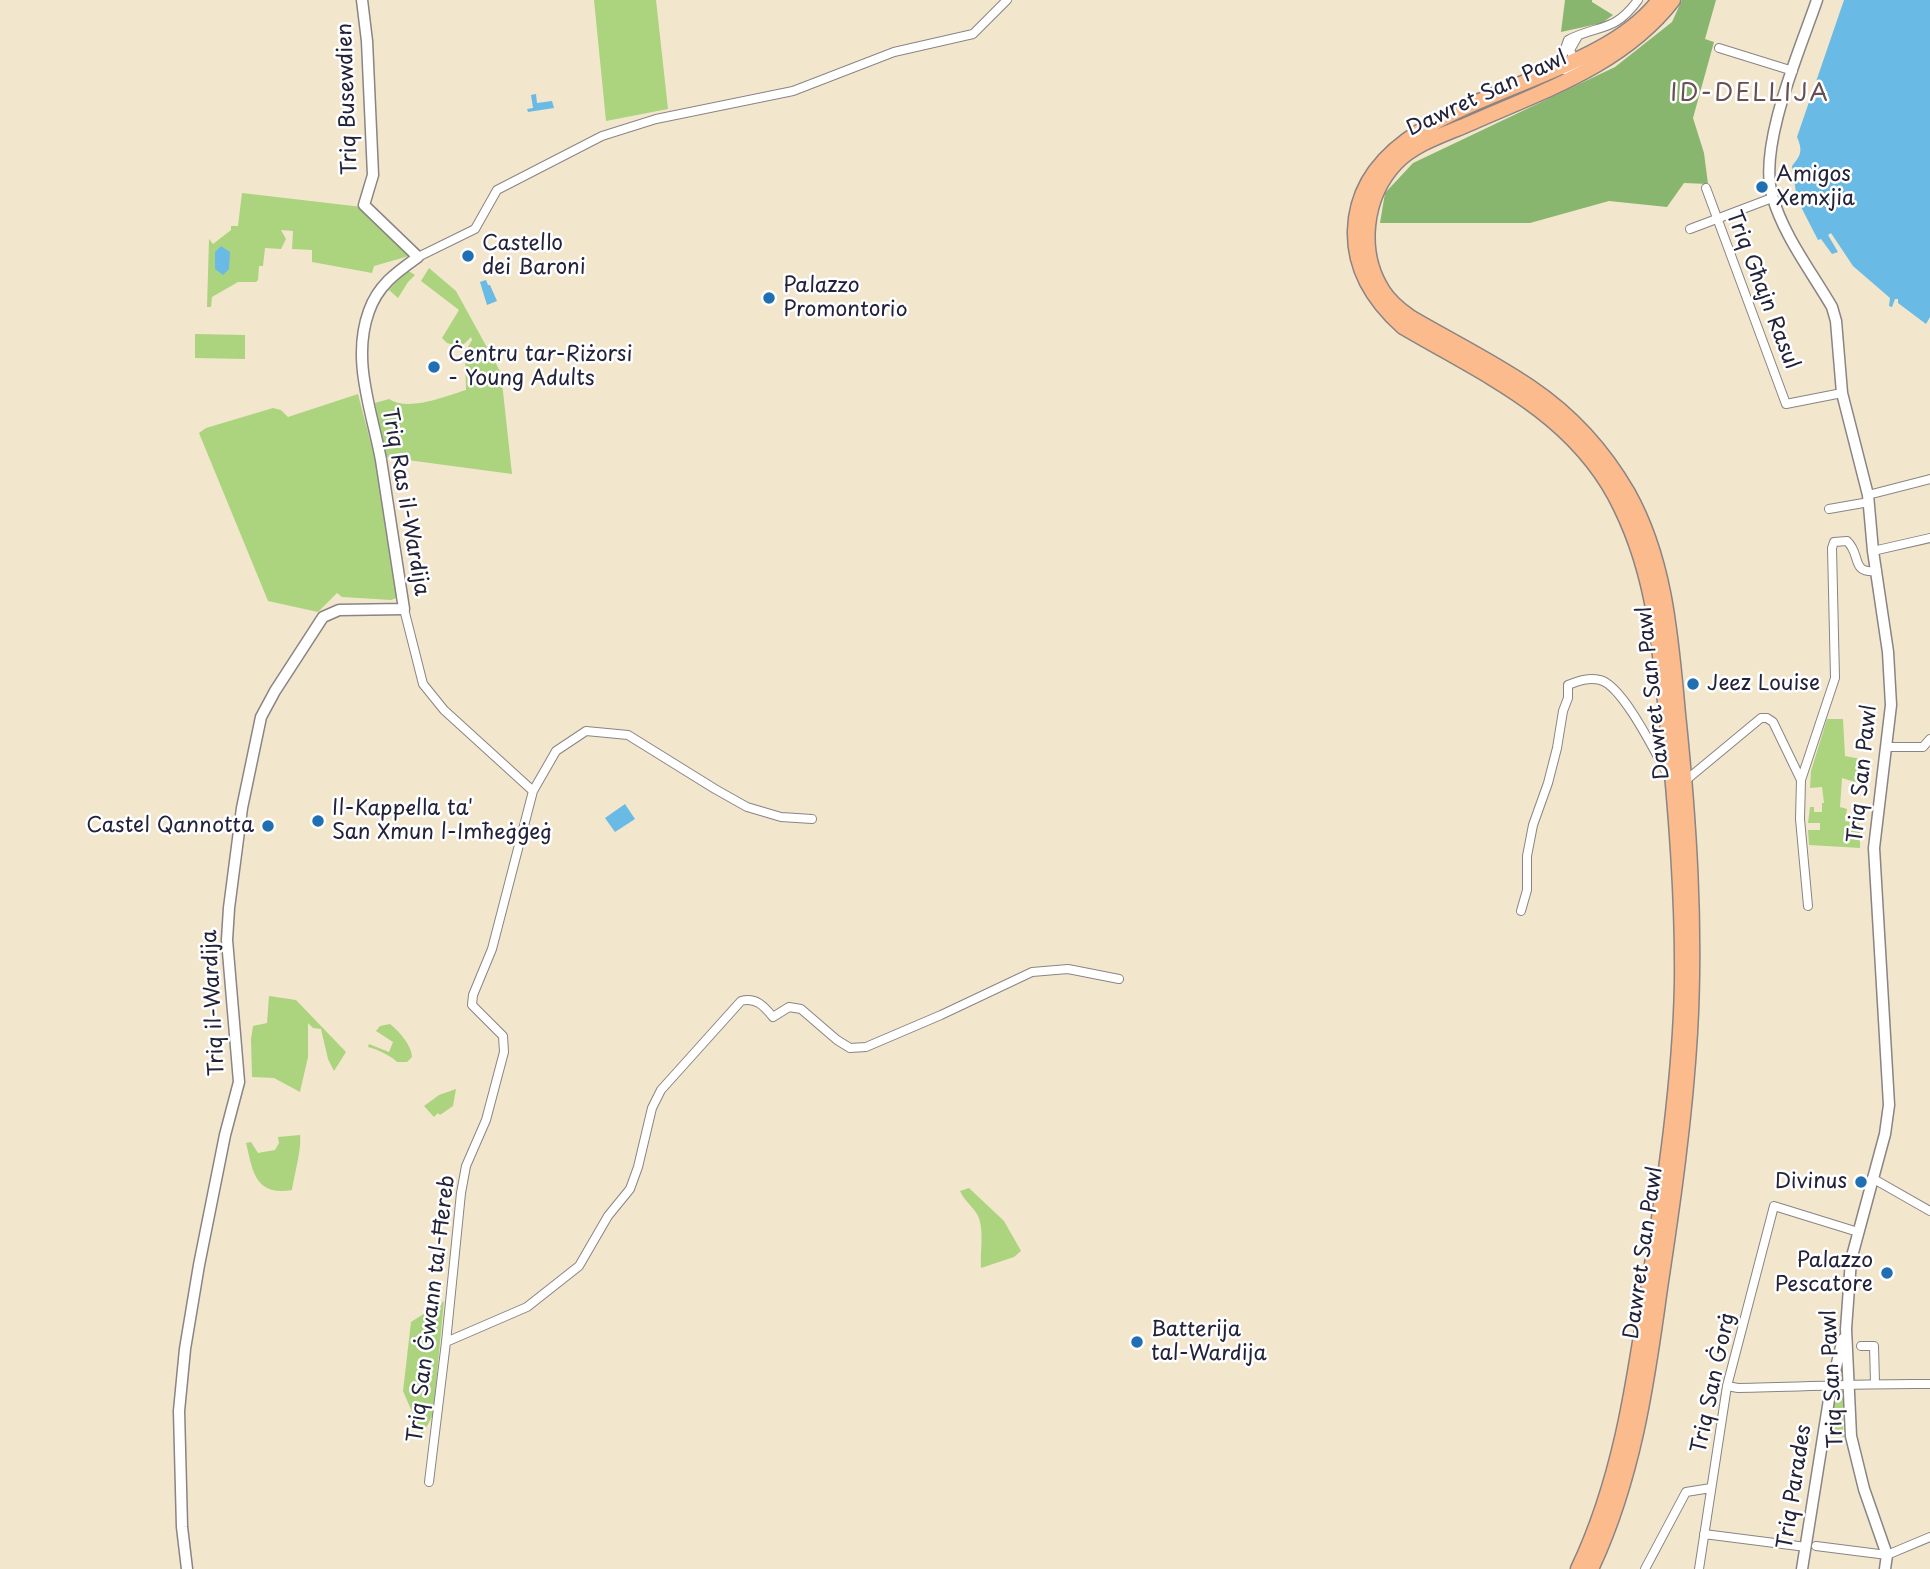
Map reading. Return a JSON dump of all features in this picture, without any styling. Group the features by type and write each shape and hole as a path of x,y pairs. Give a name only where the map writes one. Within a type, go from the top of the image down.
{"highway":[{"name":"Dawret San Pawl","path":"1591,1569 1607,1532 1637,1434 1645,1397 1686,1087 1692,989 1692,890 1656,615 1640,548 1614,494 1572,437 1520,394 1403,327 1390,316 1375,298 1358,263 1355,222 1359,202 1371,175 1388,154 1416,131 1580,59 1632,28 1659,0"},
{"name":"Dawret San Pawl","path":"1578,1569 1592,1539 1625,1432 1668,1149 1682,984 1679,784 1670,636 1662,582 1651,544 1628,494 1583,431 1531,387 1421,324 1397,307 1383,291 1370,258 1367,241 1371,207 1376,193 1396,163 1430,141 1598,64 1627,46 1673,0"}],"street":[{"name":"Triq Busewdien","path":"362,0 368,54 373,175 364,205 418,257"},
{"name":"Triq Ras il-Wardija","path":"533,791 444,710 422,684 404,609 380,456 365,388 362,348 368,312 381,287 386,280 418,257 475,229 497,190 602,136 656,119 793,91 894,52 973,34 1007,0"},
{"path":"1558,69 1568,40 1580,34 1605,29 1628,14 1638,0"},
{"name":"Triq San Pawl","path":"1817,0 1771,139 1768,170 1772,198 1782,224 1832,307 1836,321 1842,393 1868,499 1888,652 1891,705 1874,848 1889,1105 1885,1135 1851,1260 1846,1329 1851,1436 1856,1462 1887,1555 1885,1569"},
{"path":"1580,34 1570,50 1573,57 1580,59"},
{"path":"1719,48 1793,71"},
{"name":"Dawret San Pawl","path":"1558,69 1571,71 1598,64"},
{"name":"Triq Għajn Rasul","path":"1706,188 1786,404 1842,393"},
{"path":"1690,229 1772,198"},
{"path":"1829,509 1930,479"},
{"path":"1873,551 1930,538"},
{"path":"1808,906 1800,819 1801,780 1835,678 1834,542 1847,541 1852,546 1860,568 1866,572 1877,571"},
{"name":"Triq il-Wardija","path":"187,1569 181,1527 179,1411 185,1349 199,1265 225,1135 239,1082 227,940 242,808 261,717 323,617 339,610 404,609"},
{"path":"1521,911 1527,890 1527,856 1533,825 1557,748 1568,698 1568,685 1583,680 1601,680 1610,684 1679,784 1761,719 1767,718 1773,722 1801,780"},
{"path":"533,791 556,751 586,731 616,733 628,735 747,807 781,817 811,819"},
{"path":"1886,747 1923,747 1930,739"},
{"name":"Triq San Ġwann tal-Ħereb","path":"429,1482 461,1193 466,1166 486,1120 504,1052 503,1036 472,1005 473,995 492,949 533,791"},
{"path":"446,1342 527,1307 579,1266 608,1216 630,1189 652,1108 661,1090 741,1001 750,999 757,1002 773,1017 789,1007 801,1009 850,1048 866,1046 941,1015 1032,972 1068,969 1119,979"},
{"path":"1872,1178 1929,1209"},
{"name":"Triq San Ġorġ","path":"1699,1569 1727,1386 1774,1206 1858,1232"},
{"name":"Triq Parades","path":"1802,1569 1811,1547 1831,1387 1846,1329"},
{"path":"1861,1346 1874,1346 1875,1383"},
{"path":"1727,1386 1738,1388 1831,1387 1875,1383 1930,1384"},
{"path":"1645,1569 1686,1492 1711,1488"},
{"path":"1704,1534 1887,1555 1930,1537"}],"green space":[{"path":"594,0 656,0 668,109 606,121"},
{"path":"1565,0 1592,0 1613,15 1602,23 1561,32"},
{"path":"1682,0 1716,0 1705,39 1714,42 1693,118 1704,153 1708,184 1684,183 1667,207 1609,201 1530,223 1380,223 1385,193 1413,163 1615,67 1672,22"},
{"path":"242,193 362,207 409,251 409,256 374,266 372,273 312,262 312,250 292,249 293,231 281,230 286,239 281,249 265,248 258,280 238,282 212,297 211,307 207,307 209,239 213,244 231,230 231,226 238,226"},
{"path":"429,268 456,291 501,373 512,474 385,457 375,403 389,399 397,403 416,403 466,390 465,352 472,340 471,337 461,347 447,343 442,338 459,310 421,281"},
{"path":"407,270 415,275 398,298 389,290"},
{"path":"195,334 245,335 245,359 195,358"},
{"path":"358,394 378,471 398,590 396,598 342,597 337,593 318,612 268,601 199,433 206,428 273,408 281,410 288,417"},
{"path":"1827,719 1843,719 1845,756 1861,759 1858,783 1842,778 1840,807 1847,809 1845,821 1860,824 1860,848 1809,845 1808,830 1820,830 1820,823 1808,823 1810,807 1814,807 1814,812 1822,812 1824,803 1822,787 1810,788 1811,771"},
{"path":"269,996 296,1000 346,1052 334,1071 328,1059 321,1029 313,1028 308,1023 308,1057 300,1092 274,1078 252,1077 253,1026 267,1023"},
{"path":"390,1024 410,1048 412,1057 407,1062 397,1062 368,1047 369,1044 389,1052 393,1042 376,1031 380,1026"},
{"path":"456,1089 453,1106 440,1115 438,1113 434,1117 424,1106 439,1095"},
{"path":"300,1135 292,1190 280,1191 263,1185 254,1172 246,1143 251,1142 258,1153 275,1150 279,1143 278,1137"},
{"path":"969,1188 1004,1221 1021,1251 1014,1257 981,1268 982,1237 979,1218 960,1191"},
{"path":"444,1301 433,1415 422,1435 403,1391 411,1322"},
{"path":"1836,1391 1844,1391 1845,1437 1830,1435"}],"water":[{"path":"1844,0 1930,0 1930,317 1926,324 1898,303 1898,299 1895,299 1892,307 1889,306 1890,298 1853,266 1831,233 1828,235 1838,252 1832,254 1821,239 1818,240 1797,199 1792,166 1800,153 1797,137"},
{"path":"536,94 537,103 552,101 554,108 528,112 527,109 533,108 531,95"},
{"path":"221,246 230,252 229,269 223,275 215,269 215,252"},
{"path":"486,280 497,301 487,305 480,282"},
{"path":"625,804 635,819 615,832 605,818"}],"place":[{"name":"Amigos Xemxjia","path":"1762,187"},
{"name":"Castello dei Baroni","path":"468,256"},
{"name":"Palazzo Promontorio","path":"769,298"},
{"name":"Ċentru tar-Riżorsi - Young Adults","path":"434,367"},
{"name":"Jeez Louise","path":"1693,684"},
{"name":"Il-Kappella ta' San Xmun l-Imħeġġeġ","path":"318,821"},
{"name":"Castel Qannotta","path":"268,826"},
{"name":"Divinus","path":"1861,1182"},
{"name":"Palazzo Pescatore","path":"1887,1273"},
{"name":"Batterija tal-Wardija","path":"1137,1342"}],"district":[{"name":"ID-DELLIJA","path":"1750,94"}]}
